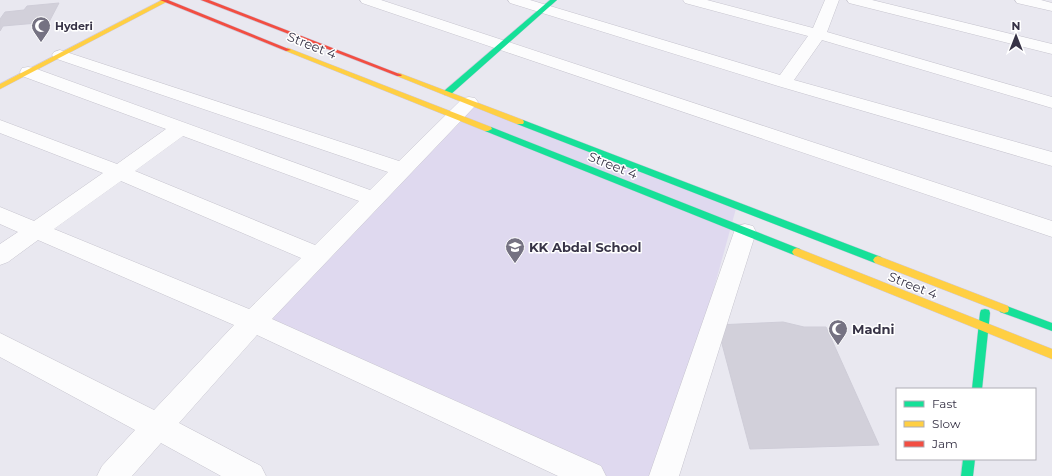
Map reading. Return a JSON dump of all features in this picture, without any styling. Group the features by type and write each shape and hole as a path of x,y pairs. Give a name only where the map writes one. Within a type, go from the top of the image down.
{"main road":[{"name":"Street 4","path":"165,0 1052,327"},
{"path":"0,88 165,0"},
{"name":"Street 4","path":"204,0 447,93 462,109 745,232 1052,354"},
{"path":"447,93 504,45 548,4"},
{"path":"977,388 987,302"},
{"path":"967,476 969,460"}],"street":[{"path":"367,0 1052,229"},
{"path":"515,0 548,4 784,82 1052,159"},
{"path":"690,0 818,34 1052,103"},
{"path":"784,82 818,34 832,0"},
{"path":"854,0 1052,49"},
{"path":"1022,0 1052,7"},
{"path":"60,55 403,170"},
{"path":"28,72 374,199"},
{"path":"112,476 253,322 462,109"},
{"path":"0,126 119,172 318,256"},
{"path":"0,256 181,128"},
{"path":"0,215 253,322 591,476"},
{"path":"664,476 745,232"},
{"path":"0,344 251,476"}],"shaded area":[{"name":"KK Abdal School","path":"469,102 737,205 662,476 573,476 253,322"}],"building":[{"path":"59,3 49,22 3,26 0,31 0,19 5,12 24,10 27,6"},
{"path":"783,322 804,327 826,327 879,445 750,449 717,325"}],"traffic: fast":[{"path":"447,93 554,0"},
{"path":"520,122 878,260"},
{"path":"488,129 797,252"},
{"path":"1004,309 1052,327"},
{"path":"977,388 985,313"},
{"path":"967,476 969,460"}],"traffic: slow":[{"path":"0,87 167,0"},
{"path":"288,50 488,129"},
{"path":"399,75 520,122"},
{"path":"797,252 1052,354"},
{"path":"878,260 1004,309"}],"traffic: jam":[{"path":"163,0 288,50"},
{"path":"204,0 399,75"}],"place":[{"name":"Hyderi","path":"41,43"},
{"name":"KK Abdal School","path":"515,264"},
{"name":"Madni","path":"838,346"}]}
